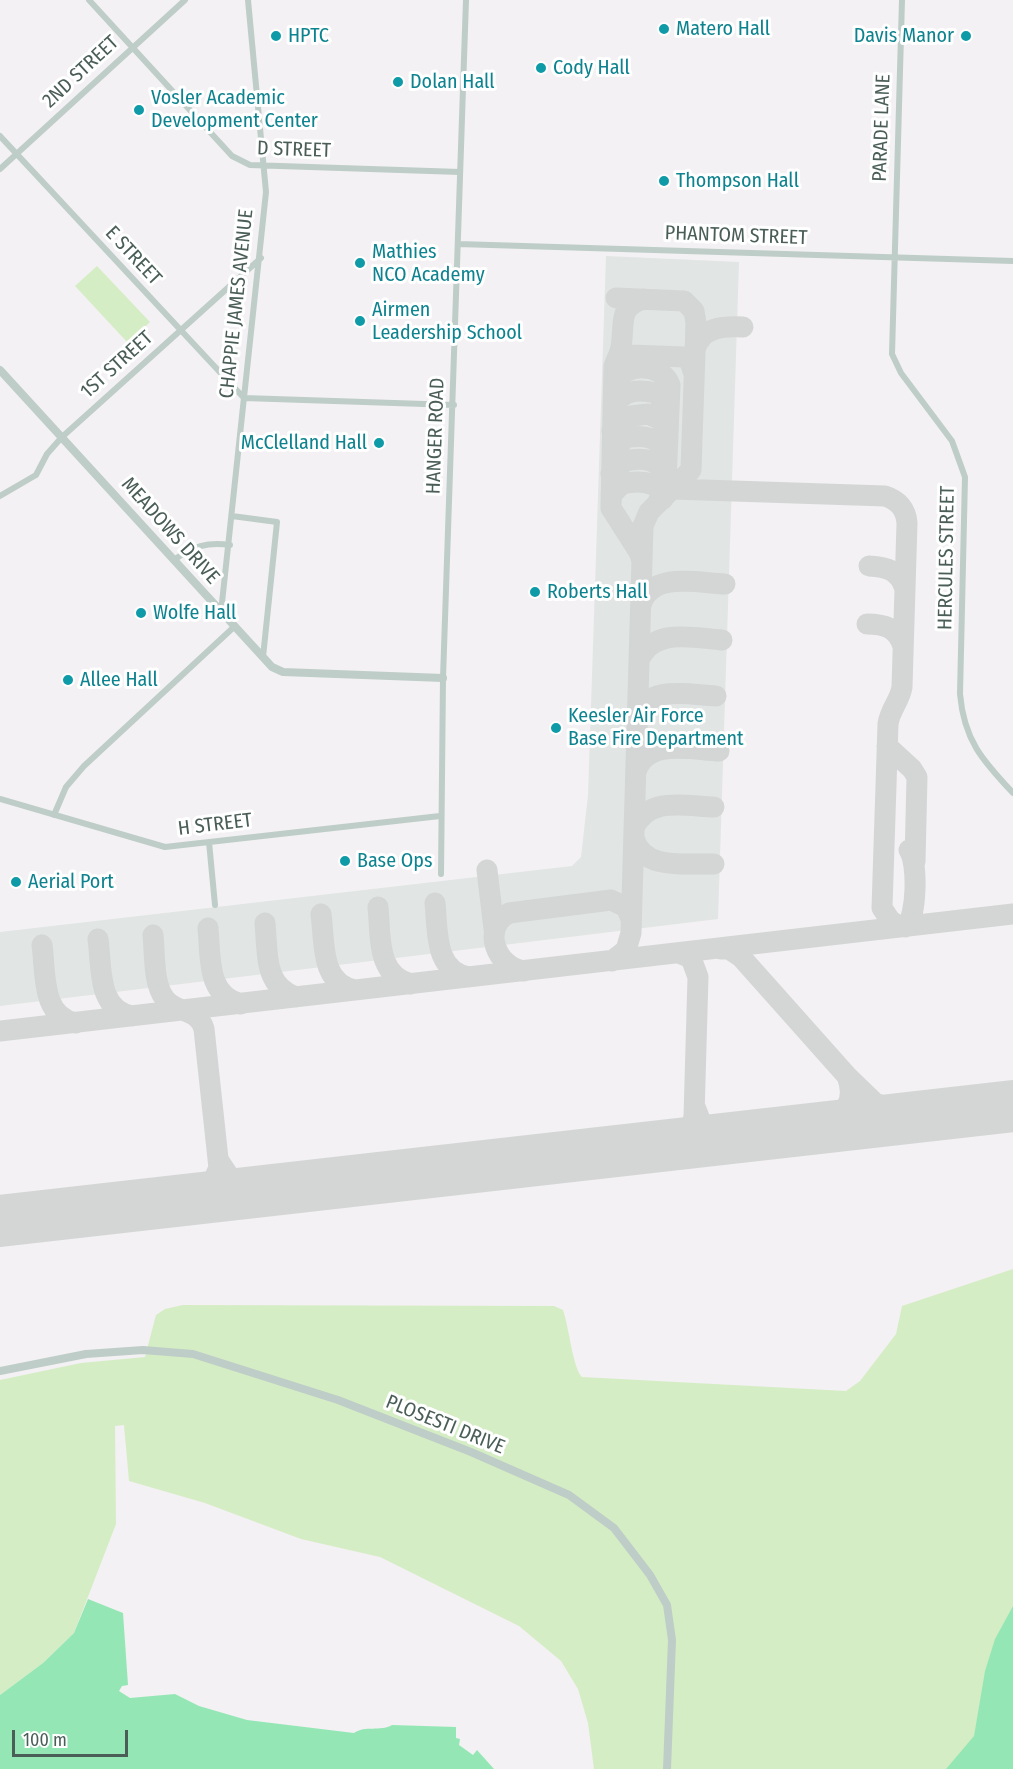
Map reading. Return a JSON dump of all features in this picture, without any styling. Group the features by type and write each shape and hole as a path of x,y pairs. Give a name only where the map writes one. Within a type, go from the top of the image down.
{"street":[{"name":"D STREET","path":"89,0 232,156 250,165 460,172"},
{"name":"2ND STREET","path":"0,169 184,0"},
{"name":"CHAPPIE JAMES AVENUE","path":"221,612 261,258 265,166 248,0"},
{"name":"HANGER ROAD","path":"441,874 443,678 466,0"},
{"name":"PARADE LANE","path":"894,257 902,0"},
{"name":"E STREET","path":"0,136 244,398"},
{"name":"PHANTOM STREET","path":"458,244 1013,261"},
{"name":"HERCULES STREET","path":"894,257 891,343 894,362 952,441 965,477 960,694 962,716 972,744 981,758 1013,793"},
{"name":"1ST STREET","path":"0,496 36,475 47,454 62,437 261,258"},
{"name":"MEADOWS DRIVE","path":"0,370 272,666 283,672 443,678"},
{"path":"244,398 454,405"},
{"path":"232,516 277,522 263,657"},
{"path":"174,560 194,547 204,544 230,545"},
{"path":"54,815 66,788 84,766 235,626"},
{"name":"H STREET","path":"0,799 165,847 440,816"},
{"path":"209,842 215,905"},
{"name":"PLOSESTI DRIVE","path":"0,1371 86,1354 143,1350 193,1354 338,1400 471,1452 569,1495 614,1528 650,1575 667,1605 672,1640 667,1769"}],"shaded area":[{"path":"606,256 739,262 718,919 0,1006 0,932 572,866 581,857 588,795"},
{"path":"97,266 150,322 128,343 75,286"},
{"path":"1013,1269 1013,1769 594,1769 588,1723 578,1689 561,1661 519,1626 380,1557 301,1539 205,1503 129,1481 124,1425 115,1426 116,1524 74,1633 43,1663 0,1695 0,1380 81,1363 145,1357 156,1315 165,1309 183,1305 554,1306 563,1310 576,1366 582,1377 846,1391 860,1381 896,1334 902,1306"},
{"path":"88,1599 123,1613 128,1685 122,1686 119,1691 130,1698 175,1694 199,1706 247,1720 354,1733 363,1729 392,1725 456,1727 456,1738 460,1739 459,1745 473,1755 477,1750 494,1769 0,1769 0,1695 43,1663 74,1633"},
{"path":"1013,1606 1013,1769 946,1769 974,1736 985,1671 995,1639"}],"taxiway":[{"path":"612,961 626,950 631,933 643,526 649,512 691,470 696,323 694,311 684,301 616,298"},
{"path":"642,561 639,552 611,508 614,366 620,350 626,311 635,302 644,299"},
{"path":"695,350 698,342 708,332 721,328 743,327"},
{"path":"630,355 684,357 690,362 694,374"},
{"path":"614,385 618,377 625,372 642,368 659,372 666,377 670,385 666,483 663,499"},
{"path":"613,407 626,394 643,391 656,393 669,409"},
{"path":"612,431 623,417 648,414 661,420 668,437"},
{"path":"612,454 625,438 639,436 656,441 661,445 667,457"},
{"path":"611,474 625,461 638,459 655,463 664,472 666,478"},
{"path":"611,495 622,484 644,482 655,486 662,493 658,502"},
{"path":"673,489 885,496 894,500 903,509 907,523 902,687 888,724 882,908 890,920 900,927"},
{"path":"869,566 892,571 905,589"},
{"path":"641,605 646,594 654,587 665,583 689,581 725,584"},
{"path":"867,624 890,628 903,646"},
{"path":"639,661 645,650 664,639 687,637 722,640"},
{"path":"637,716 642,706 650,699 660,695 682,693 716,696"},
{"path":"887,746 912,769 917,777 915,862"},
{"path":"636,772 641,761 649,754 660,750 684,748 719,751"},
{"path":"634,828 641,818 658,807 668,805 714,807"},
{"path":"634,838 639,849 646,856 656,860 679,864 714,864"},
{"path":"906,927 910,921 915,889 914,866 909,850"},
{"path":"487,870 494,929"},
{"path":"524,971 506,962 496,946 494,937 496,928 500,920 509,913 611,900 626,907 631,919"},
{"path":"435,903 438,937 444,958 449,967 469,977"},
{"path":"378,907 382,953 386,963 400,979 411,984"},
{"path":"321,914 324,949 330,971 335,979 344,986 355,990"},
{"path":"0,1031 1013,914"},
{"path":"265,923 267,956 272,976 285,992 296,997"},
{"path":"208,928 212,973 216,984 230,999 241,1004"},
{"path":"153,935 156,977 161,993 170,1004 197,1018 204,1029 219,1168 210,1187 195,1199"},
{"path":"98,939 101,974 107,996 112,1005 132,1016"},
{"path":"42,945 45,981 51,1003 56,1012 76,1023"},
{"path":"721,949 729,949 741,957 847,1076 850,1085 847,1107 823,1128"},
{"path":"675,1144 689,1133 694,1116 698,977 691,958 679,953"},
{"path":"847,1076 875,1103 913,1118"},
{"path":"695,1107 701,1122 727,1138"},
{"path":"219,1161 231,1179 258,1192"}],"runway":[{"path":"0,1221 1013,1106"}],"place":[{"name":"Matero Hall","path":"664,29"},
{"name":"HPTC","path":"276,36"},
{"name":"Davis Manor","path":"966,36"},
{"name":"Cody Hall","path":"541,68"},
{"name":"Dolan Hall","path":"398,82"},
{"name":"Vosler Academic Development Center","path":"139,110"},
{"name":"Thompson Hall","path":"664,181"},
{"name":"Mathies NCO Academy","path":"360,263"},
{"name":"Airmen Leadership School","path":"360,321"},
{"name":"McClelland Hall","path":"379,443"},
{"name":"Roberts Hall","path":"535,592"},
{"name":"Wolfe Hall","path":"141,613"},
{"name":"Allee Hall","path":"68,680"},
{"name":"Keesler Air Force Base Fire Department","path":"556,728"},
{"name":"Base Ops","path":"345,861"},
{"name":"Aerial Port","path":"16,882"}]}
